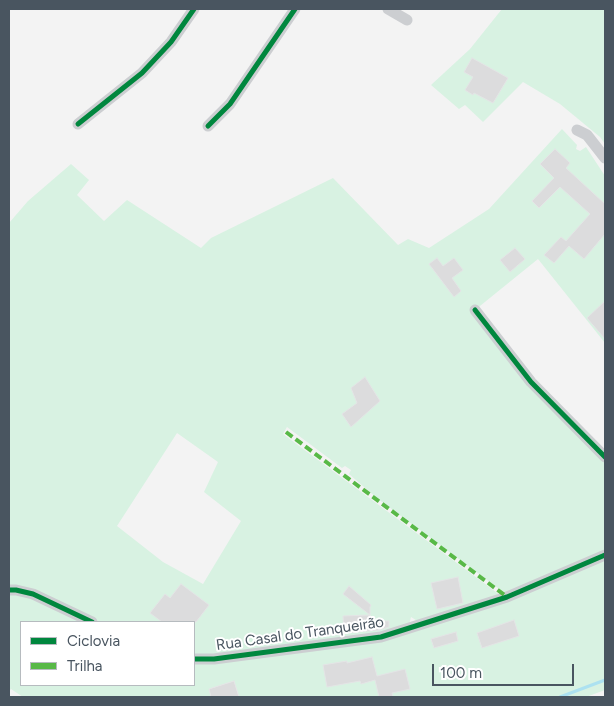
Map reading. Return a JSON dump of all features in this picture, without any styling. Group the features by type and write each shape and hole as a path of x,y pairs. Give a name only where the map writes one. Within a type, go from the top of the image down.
{"street":[{"path":"78,124 142,74 171,42 194,9"},
{"path":"208,126 230,104 295,9"},
{"path":"388,9 406,20"},
{"path":"578,130 586,135 605,158"},
{"path":"475,310 531,382 605,457"},
{"name":"Rua Casal do Tranqueirão","path":"195,659 382,637 507,597 605,555"},
{"path":"9,590 33,594 90,621"}],"green space":[{"path":"502,9 605,9 605,144 600,137 560,104 523,82 483,122 465,105 459,109 431,85 470,49"},
{"path":"562,129 577,145 576,149 580,151 586,147 605,176 605,343 538,259 475,310 605,460 605,552 506,594 378,499 349,474 351,470 345,466 342,468 287,427 283,434 500,595 419,622 411,617 409,625 389,633 195,658 195,621 91,621 9,589 9,223 28,201 71,164 89,180 77,195 104,221 127,200 201,248 211,238 333,178 398,245 408,239 429,248 489,209","holes":["177,433 218,462 204,492 241,521 203,584 163,562 117,526"]},
{"path":"605,558 605,690 586,697 239,697 234,681 209,689 211,697 23,697 11,689 9,691 9,591 16,591 84,621 20,621 20,686 195,686 195,661 365,643"}],"building":[{"path":"472,58 508,78 493,103 465,90 473,77 464,72"},
{"path":"555,149 570,163 566,168 605,204 605,234 584,259 569,246 554,263 544,255 561,237 566,241 590,214 560,187 539,208 532,201 554,178 540,164"},
{"path":"515,248 525,259 510,272 500,260"},
{"path":"437,258 443,266 454,258 463,270 452,278 461,291 454,297 429,264"},
{"path":"605,301 605,339 587,318"},
{"path":"365,377 380,401 351,427 342,414 357,403 351,388"},
{"path":"458,577 463,603 437,609 431,583"},
{"path":"181,584 209,605 196,622 161,621 150,613 165,594 170,598"},
{"path":"349,586 371,605 370,615 343,594"},
{"path":"370,615 370,621 389,621 389,627 379,630 344,633 343,616"},
{"path":"514,620 519,636 482,648 477,633"},
{"path":"456,632 458,641 434,648 431,639"},
{"path":"372,657 377,676 405,669 410,689 392,693 393,697 379,697 375,680 361,684 360,681 327,687 323,665 347,661 347,663"},
{"path":"234,681 239,697 211,697 209,689"}],"waterway":[{"path":"560,697 605,680"}],"marked path":[{"path":"286,432 507,597"}],"cycle path":[{"path":"78,124 142,73 171,42 194,9"},
{"path":"208,126 230,104 295,9"},
{"path":"475,310 531,382 605,457"},
{"path":"195,659 214,659 381,637 507,597 605,555"},
{"path":"9,590 33,594 90,621"}]}
